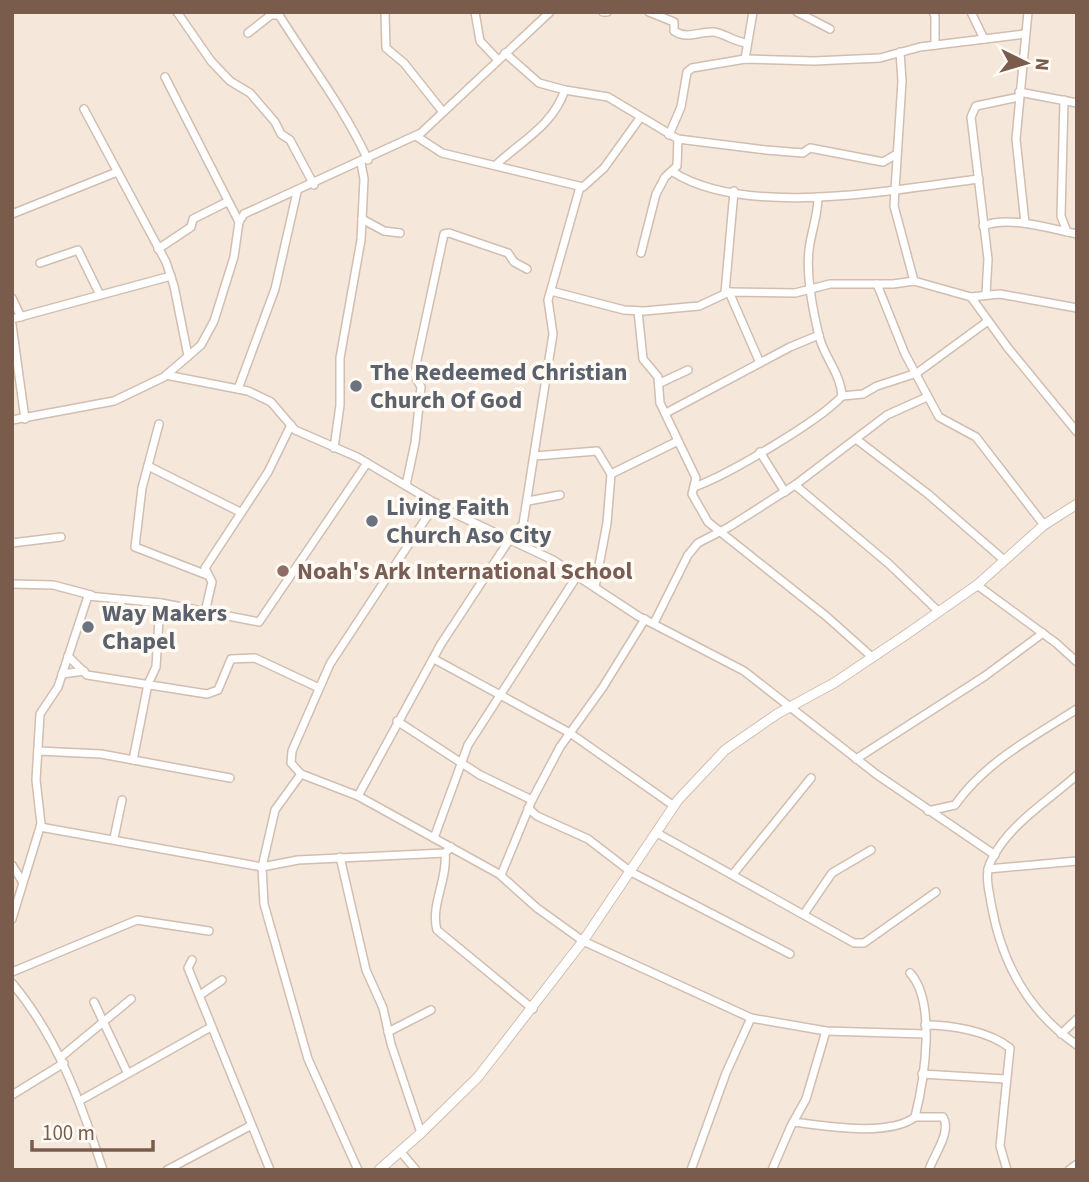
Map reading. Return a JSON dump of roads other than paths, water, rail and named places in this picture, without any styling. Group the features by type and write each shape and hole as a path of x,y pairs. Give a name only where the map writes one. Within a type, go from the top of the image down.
{"street":[{"path":"177,12 211,61 230,80 250,93 275,122 281,134 290,140 314,185"},
{"path":"385,12 386,48 404,63 443,112"},
{"path":"475,12 480,41 498,60"},
{"path":"12,420 100,405 166,375 201,345 214,321 234,257 239,222 244,214 314,185 416,136 550,12"},
{"path":"649,12 674,22 674,31 682,36 713,32 731,41 747,43"},
{"path":"745,59 753,12"},
{"path":"797,12 830,29"},
{"path":"933,12 935,45"},
{"path":"971,12 984,39"},
{"path":"1025,223 1016,139 1028,12"},
{"path":"248,33 271,15 279,16 313,71 351,122 364,161 362,219 351,308 340,358 341,405 334,448"},
{"path":"669,135 681,107 687,72 692,68 745,59 880,58 935,45 1024,34"},
{"path":"900,52 902,81 893,191 894,206 914,281"},
{"path":"505,53 539,83 608,97 678,139 803,153 810,148 883,162 894,175"},
{"path":"165,77 239,222"},
{"path":"497,164 523,139 548,123 557,111 565,90"},
{"path":"986,294 988,259 972,125 973,110 980,104 1019,95 1077,103"},
{"path":"1064,100 1061,216 1067,232"},
{"path":"84,109 171,276 188,356"},
{"path":"416,136 442,153 497,164 580,187 591,183 640,118"},
{"path":"640,254 656,194 665,177 673,172 679,158 678,139"},
{"path":"883,162 895,155"},
{"path":"12,214 117,172"},
{"path":"673,172 700,186 777,198 893,191 919,185 979,179"},
{"path":"358,796 434,659 523,524 553,334 549,313 551,290 580,187"},
{"path":"734,191 727,293 760,363"},
{"path":"238,389 275,289 297,192"},
{"path":"818,197 818,216 809,249 812,289 819,335 837,376 842,396"},
{"path":"158,248 191,227 193,219 227,202"},
{"path":"982,215 993,222"},
{"path":"362,219 384,231 400,233"},
{"path":"983,226 993,222 1025,223 1077,234"},
{"path":"406,485 421,387 415,376 417,360 444,234 449,233 508,253 514,262 527,269"},
{"path":"40,263 78,250 100,295"},
{"path":"12,298 16,318 171,276"},
{"path":"551,290 624,310 638,311 699,306 727,293 775,294 856,282 877,284 914,281 971,297 1000,293 1077,308"},
{"path":"877,284 905,354 943,422 976,438 1044,525"},
{"path":"971,297 1077,432"},
{"path":"638,311 643,359 660,383 659,399 696,478 692,494 708,522 827,616 872,657"},
{"path":"694,486 760,452 820,415 842,396 863,394 877,386 917,373 988,321"},
{"path":"12,325 25,419"},
{"path":"666,413 819,335"},
{"path":"660,383 688,370"},
{"path":"166,375 238,389 271,402 302,434 367,463 436,503 577,576 645,619 744,671 792,705 856,759 927,811 995,855"},
{"path":"654,623 688,555 706,537 721,532 785,492 887,415 927,397"},
{"path":"159,424 133,541 135,547 208,575"},
{"path":"205,612 212,582 205,572 206,565 268,471 291,425"},
{"path":"856,439 928,494 1004,560"},
{"path":"611,474 678,441"},
{"path":"535,456 597,451 611,474 607,523 595,587"},
{"path":"760,452 785,492"},
{"path":"12,584 53,586 89,592 91,595 160,603 262,621 367,463"},
{"path":"148,466 240,512"},
{"path":"795,485 889,564 938,611"},
{"path":"528,501 560,495"},
{"path":"436,503 343,643 319,688 290,758 291,763 302,774 358,796 434,838 448,850 501,875 537,908 583,941 751,1018 826,1031 925,1034"},
{"path":"379,1170 478,1077 583,941 674,806 725,750 792,705 872,657 977,585 1044,525 1077,504"},
{"path":"706,537 708,522"},
{"path":"12,543 61,537"},
{"path":"434,838 461,764 499,695 577,576"},
{"path":"977,585 1043,633 1077,662"},
{"path":"12,919 40,827 36,780 40,714 53,698 86,599 91,595"},
{"path":"133,760 148,684 157,659 160,603"},
{"path":"501,875 532,800 570,733 603,687 645,619"},
{"path":"856,759 985,676 1043,633"},
{"path":"68,656 88,675 214,693 221,684 230,659 251,657 319,688"},
{"path":"434,659 570,733 674,806"},
{"path":"62,674 85,671"},
{"path":"927,811 955,805 971,783 986,769 1077,709"},
{"path":"397,722 461,764 532,800"},
{"path":"38,751 101,754 230,778"},
{"path":"302,774 275,810 262,867 264,904 308,1059 358,1170"},
{"path":"1077,775 1013,829 995,855 986,875 1006,960 1043,1018 1077,1045"},
{"path":"734,873 811,778"},
{"path":"114,838 122,800"},
{"path":"528,808 537,816 588,839 631,872 790,954"},
{"path":"40,827 114,838 262,867 298,860 448,850"},
{"path":"657,832 831,928 846,940 864,943 936,892"},
{"path":"448,850 444,884 435,911 437,930 533,1009"},
{"path":"804,914 832,873 871,850"},
{"path":"340,857 355,932 366,970 383,1008 388,1032 421,1133"},
{"path":"988,869 1077,861"},
{"path":"12,865 23,881"},
{"path":"12,972 137,920 209,931"},
{"path":"192,960 188,968 270,1170"},
{"path":"910,973 922,992 925,1026 922,1074 915,1117"},
{"path":"200,995 222,980"},
{"path":"12,983 30,1005 62,1060 81,1100 103,1170"},
{"path":"12,1095 62,1060 131,999"},
{"path":"94,1002 127,1072"},
{"path":"388,1032 431,1010"},
{"path":"691,1170 726,1073 751,1018"},
{"path":"1061,1034 1077,1019"},
{"path":"925,1026 954,1028 1007,1045 1010,1052 1005,1079 1000,1146 1007,1170"},
{"path":"81,1100 211,1027"},
{"path":"772,1170 806,1099 826,1031"},
{"path":"922,1074 1005,1079"},
{"path":"793,1122 887,1128 904,1124 915,1117 943,1117 946,1121 945,1132 929,1170"},
{"path":"167,1170 250,1126"},
{"path":"400,1151 416,1170"},
{"path":"1069,1170 1077,1164"}],"place":[{"name":"The Redeemed Christian Church Of God","path":"356,386"},
{"name":"Living Faith Church Aso City","path":"372,521"},
{"name":"Noah's Ark International School","path":"283,571"},
{"name":"Way Makers Chapel","path":"88,627"}]}
